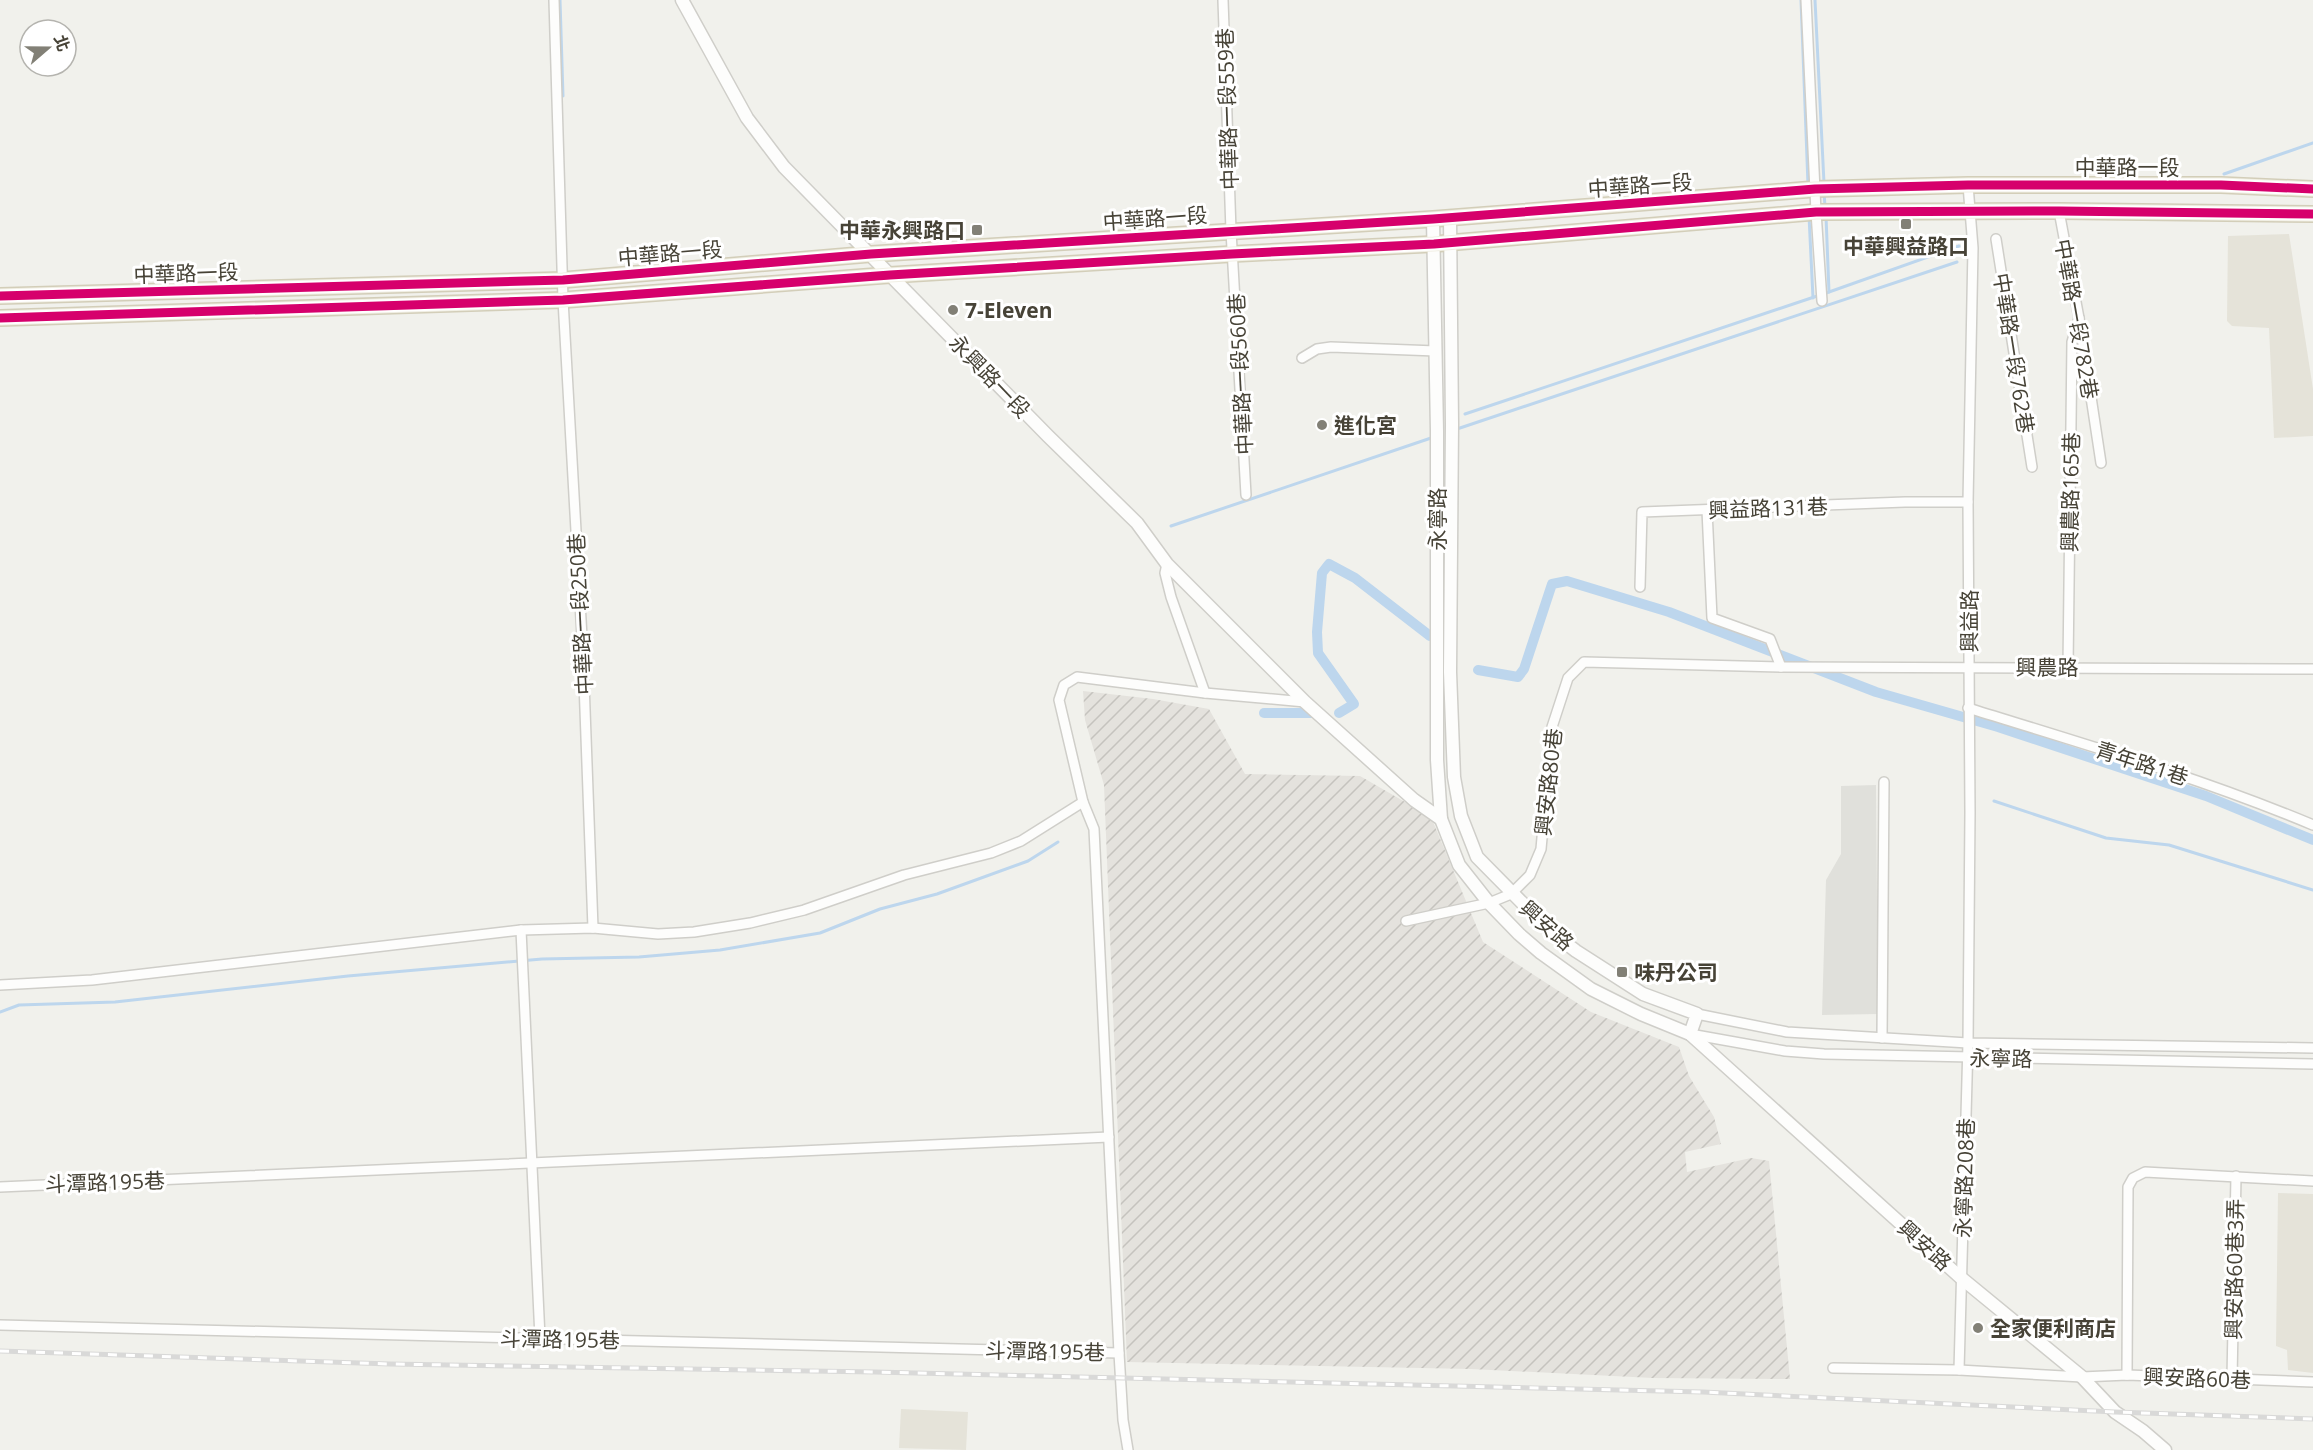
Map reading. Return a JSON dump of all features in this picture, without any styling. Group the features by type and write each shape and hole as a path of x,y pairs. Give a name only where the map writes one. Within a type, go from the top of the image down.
{"main road":[{"name":"中華路一段","path":"0,296 563,280 871,254 1450,218 1815,189 1968,184 2221,185 2313,189"},
{"name":"中華路一段","path":"0,318 563,300 890,275 1434,244 1815,212 2059,210 2313,214"}],"street":[{"name":"中華路一段250巷","path":"554,0 563,300 583,655 593,928"},
{"name":"永興路一段","path":"682,0 762,141 804,188 1137,523 1167,564 1305,702"},
{"name":"中華路一段559巷","path":"1223,0 1232,254"},
{"path":"1806,0 1815,212 1822,302"},
{"name":"興益路","path":"1968,184 1971,211 1968,502 1970,813 1968,1058"},
{"name":"中華路一段782巷","path":"2059,210 2079,318 2101,463"},
{"name":"永寧路","path":"1450,218 1452,242 1450,672 1454,777 1461,816"},
{"name":"永寧路","path":"1433,219 1437,431 1436,684 1441,819"},
{"name":"中華路一段762巷","path":"1996,239 2032,467"},
{"name":"中華路一段560巷","path":"1232,254 1246,495"},
{"name":"興農路165巷","path":"2068,667 2072,342 2079,318"},
{"path":"1302,358 1317,349 1331,347 1436,351"},
{"name":"興益路131巷","path":"1640,587 1642,512 1905,502 1968,502"},
{"path":"1707,510 1712,618 1770,639 1781,667"},
{"path":"1167,564 1165,573 1171,597 1204,693"},
{"name":"興安路80巷","path":"1406,921 1489,903 1511,894 1530,875 1541,849 1552,727 1568,678 1584,663 1781,667"},
{"name":"興農路","path":"1781,667 2313,669"},
{"name":"斗潭路195巷","path":"1128,1450 1123,1420 1119,1353 1094,829 1083,802 1059,700 1064,685 1077,677 1204,693 1305,702"},
{"path":"1305,702 1414,800 1441,819 1461,816"},
{"name":"青年路1巷","path":"1968,708 2252,799 2313,825"},
{"path":"1882,1038 1884,782"},
{"path":"0,976 0,985 92,980 520,930 593,928 658,934 694,932 750,923 804,910 904,875 991,853 1021,841 1083,802"},
{"name":"興安路","path":"1461,816 1477,857 1550,931 1576,951 1643,994 1697,1014"},
{"name":"興安路","path":"1441,819 1460,865 1489,903 1541,953 1591,988 1641,1014 1690,1034 1960,1277 2082,1377 2115,1412 2143,1431 2165,1450"},
{"path":"520,930 540,1338"},
{"path":"1690,1034 1697,1014"},
{"name":"永寧路","path":"1697,1014 1787,1032 1968,1043 2313,1048"},
{"name":"永寧路","path":"1690,1034 1785,1051 1968,1058 2313,1064"},
{"name":"永寧路208巷","path":"1959,1370 1968,1058"},
{"name":"斗潭路195巷","path":"0,1187 1109,1137"},
{"name":"興安路60巷3弄","path":"2127,1375 2127,1187 2133,1178 2145,1172 2236,1176 2232,1378"},
{"path":"2236,1176 2313,1180"},
{"name":"斗潭路195巷","path":"0,1325 1119,1353"},
{"name":"興安路60巷","path":"1833,1368 2313,1382"}],"shaded area":[{"path":"2289,234 2313,389 2313,436 2274,438 2269,328 2232,326 2227,321 2228,236"},
{"path":"1083,691 1153,699 1209,709 1245,774 1360,776 1431,817 1483,942 1591,1012 1679,1047 1689,1076 1714,1117 1721,1144 1685,1152 1687,1172 1751,1158 1769,1161 1790,1379 1653,1378 1471,1369 1127,1362 1104,785 1085,720"},
{"path":"1876,785 1878,1014 1822,1015 1826,880 1841,854 1841,786"},
{"path":"2278,1193 2313,1194 2313,1373 2288,1370 2287,1350 2276,1346"},
{"path":"901,1409 968,1412 966,1450 899,1448"}],"waterway":[{"path":"560,0 563,96"},
{"path":"1801,0 1808,185"},
{"path":"1815,0 1824,183"},
{"path":"2224,174 2313,143"},
{"path":"1824,192 1825,207"},
{"path":"1809,216 1813,298"},
{"path":"1826,216 1829,292"},
{"path":"1465,414 1959,246"},
{"path":"1454,430 1957,262"},
{"path":"1171,526 1434,437"},
{"path":"1339,713 1354,704 1318,653 1317,632 1322,573 1329,564 1355,578 1430,636"},
{"path":"1478,670 1518,677 1524,669 1552,584 1567,581 1669,612 1876,692 1998,727 2206,796 2313,840"},
{"path":"1264,713 1314,713"},
{"path":"1994,801 2106,838 2169,845 2313,890"},
{"path":"0,1012 19,1005 115,1002 348,976 542,959 639,957 720,950 820,933 880,909 937,894 1028,861 1058,842"}],"railway":[{"path":"0,1351 390,1364 875,1372 1703,1392 2313,1419"}],"cycle path":[{"path":"0,296 563,280 871,254 1433,219 1815,189 1968,185 2221,185 2313,189"},
{"path":"0,318 563,300 890,275 1434,244 1816,212 2059,211 2313,214"}],"place":[{"name":"中華興益路口","path":"1906,224"},
{"name":"中華永興路口","path":"977,230"},
{"name":"7-Eleven","path":"953,310"},
{"name":"進化宮","path":"1322,425"},
{"name":"味丹公司","path":"1622,972"},
{"name":"全家便利商店","path":"1978,1328"}]}
